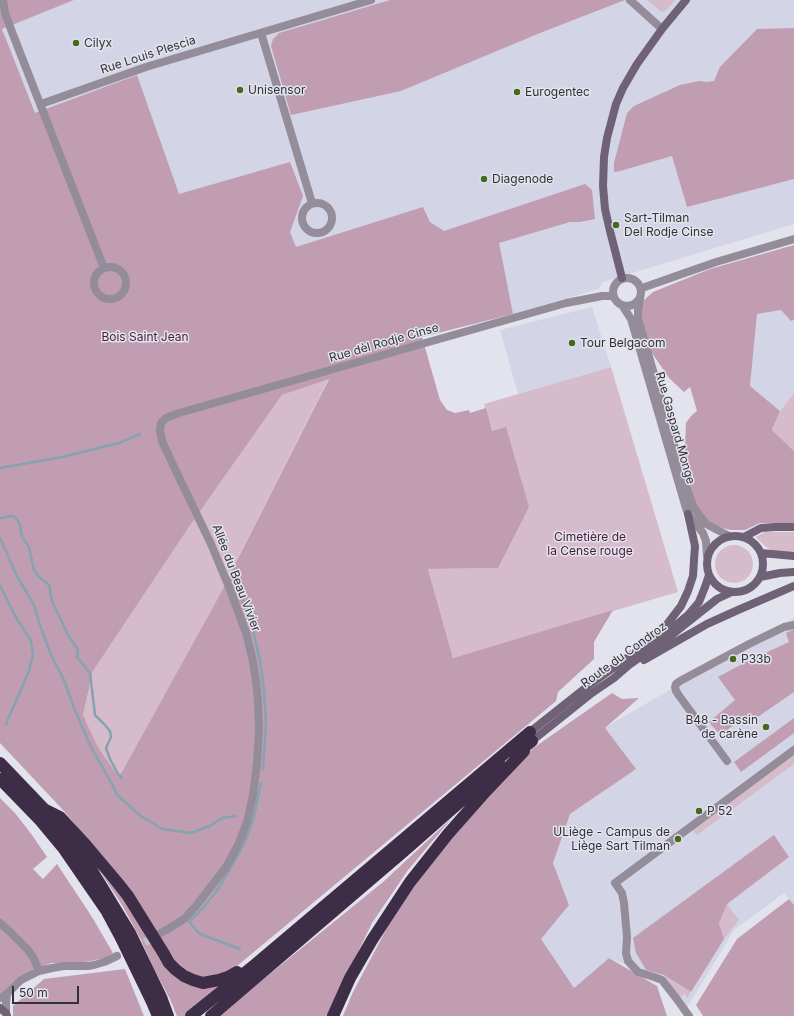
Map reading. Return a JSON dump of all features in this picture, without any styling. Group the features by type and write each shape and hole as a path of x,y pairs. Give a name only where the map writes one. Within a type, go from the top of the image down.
{"highway":[{"path":"191,1016 531,736"},
{"path":"211,1016 515,754 531,736"},
{"path":"333,1016 350,978 372,940 410,882 448,834 486,791 523,754 531,736"},
{"path":"0,764 44,809 91,869 130,933 161,997 168,1016"},
{"path":"0,779 39,819 64,849 106,910 158,1016"},
{"path":"44,809 60,817 106,868 128,896 169,963 184,976 203,982 219,980 228,977 248,964 263,958"}],"main road":[{"path":"622,278 605,208 603,186 607,138 616,104 623,88 637,64 662,29 686,0"},
{"path":"645,646 668,623 681,606 693,576 695,546 688,514"},
{"path":"744,537 761,528 794,527"},
{"path":"736,535 744,537 754,543 761,553 763,569 760,577 753,586 743,591 732,592 723,589 714,583 706,566 707,556 712,547 719,540 736,535"},
{"path":"761,553 794,556"},
{"path":"760,577 794,572"},
{"name":"Route du Condroz","path":"531,736 588,686 645,646 664,635 688,615 699,602 706,587 709,575"},
{"path":"614,678 707,624 794,586"},
{"name":"Route du Condroz","path":"531,736 614,678 717,599 732,592"}],"street":[{"path":"2,0 12,32 104,268"},
{"name":"Rue Louis Plescia","path":"41,104 140,69 371,0"},
{"path":"630,0 662,29"},
{"path":"261,33 312,203"},
{"path":"642,288 716,262 794,239"},
{"path":"104,268 115,268 120,270 124,275 126,285 124,291 117,298 106,299 97,294 94,279 96,274 104,268"},
{"path":"626,277 634,279 642,288 640,299 637,303 632,305 622,305 618,303 613,296 615,284 622,278 626,277"},
{"name":"Rue dèl Rodje Cinse","path":"163,421 169,416 179,413 566,303 602,296 613,296"},
{"name":"Rue Gaspard Monge","path":"640,299 638,318 686,486 694,508 706,524 729,536"},
{"name":"Rue Gaspard Monge","path":"622,305 631,319 688,514 703,533 706,541 707,556"},
{"name":"Allée du Beau Vivier","path":"159,934 168,930 184,919 196,906 226,867 238,845 247,822 253,795 259,731 256,680 246,633 230,587 162,441 160,430 161,423 163,421"},
{"path":"727,761 676,691 676,684 749,644 784,627 794,626"},
{"path":"689,1016 662,980 638,972 628,961 626,953 627,937 624,903 622,892 615,883 794,750"},
{"path":"0,923 9,930 28,950 39,971"},
{"path":"4,1012 4,996 21,980 39,971 64,966 94,965 118,956"}],"shaded area":[{"path":"0,0 14,24 74,0 794,0 794,224 603,282 598,289 513,314 512,310 46,435"},
{"path":"592,307 611,367 518,394 500,330"},
{"path":"781,310 791,321 794,320 794,393 780,411 750,386 757,314"},
{"name":"ULiège - Campus de Liège Sart Tilman","path":"794,618 794,905 784,893 734,930 685,1011 662,980 609,958 574,988 536,932 569,905 553,863 570,814 635,769 604,728"}],"green space":[{"name":"Bois Saint Jean","path":"0,0 74,0 2,29 35,113 137,75 179,194 290,162 303,196 290,232 296,247 423,207 430,222 444,231 585,184 592,190 595,219 570,222 499,243 513,314 422,337 440,400 447,410 455,413 469,410 470,413 486,408 492,431 506,427 529,507 498,568 428,569 453,658 613,610 594,642 594,659 558,692 556,701 231,971 216,977 198,977 181,968 173,960 127,886 63,810 0,743","holes":["329,379 218,598 119,777 98,747 83,715 93,671 189,527 282,395"]},
{"path":"390,0 625,0 540,33 401,91 291,115 271,46 273,39 279,33"},
{"path":"647,0 675,0 664,12 660,11"},
{"path":"794,28 794,179 687,207 672,156 614,172 614,163 627,113 634,106 680,85 699,81 714,81 720,67 757,29"},
{"path":"794,245 794,320 791,321 781,310 757,314 750,386 780,411 772,430 794,451 794,523 760,523 745,530 731,530 718,527 707,521 696,506 684,469 686,423 697,411 690,387 684,392 669,378 650,350 640,309 644,300 653,292 710,269"},
{"name":"Cimetière de la Cense rouge","path":"611,367 678,592 453,658 428,569 498,568 506,428 492,431 484,404"},
{"path":"329,378 218,598 119,777 98,747 83,715 93,671 189,527 282,395"},
{"path":"794,393 794,451 772,430 780,411"},
{"path":"765,532 794,532 794,553 782,554 765,546 756,537"},
{"path":"730,545 738,545 748,550 752,557 752,571 748,578 738,583 730,583 720,578 718,575 715,568 715,560 720,550 723,548"},
{"path":"794,629 794,692 746,725 741,720 720,735 709,722 735,700 718,677 789,642 786,633"},
{"path":"612,693 622,699 639,698 605,728 636,769 570,814 553,863 569,905 541,939 574,988 609,958 657,986 667,1016 343,1016 353,992 386,930 417,882 493,786 532,749"},
{"path":"794,718 794,733 741,772 734,762"},
{"path":"793,755 794,764 697,835 692,829"},
{"path":"0,798 15,813 47,857 33,869 43,879 57,864 92,917 113,953 104,958 81,963 51,963 34,970 0,996"},
{"path":"452,818 408,870 372,923 327,1016 218,1016 383,882"},
{"path":"774,835 789,857 727,904 719,923 724,939 691,992 664,975 646,970 636,953 633,938"},
{"path":"101,873 127,901 171,970 228,982 186,1016 177,1016 140,938 122,905"},
{"path":"789,899 794,905 794,1016 703,1016 696,1005 737,939"},
{"path":"727,904 739,920 724,939 719,923"},
{"path":"125,969 144,1016 13,1016 13,1006 44,979"},
{"path":"664,975 691,992 687,998 685,994 678,999"}],"waterway":[{"path":"0,468 62,457 119,443 140,434"},
{"path":"0,518 11,516 17,519 20,525 22,537 29,547 34,570 39,577 49,585 52,601 68,635 78,650 77,657 90,673 95,715 110,731 111,737 106,748 110,759 118,774 122,778"},
{"path":"0,538 17,576 34,605 51,655 64,680 91,747 117,795 142,817 162,829 191,833 210,826 222,818 236,816"},
{"path":"0,585 14,614 31,641 33,655 29,671 6,724"},
{"path":"243,601 253,630 260,661 264,690 266,724 263,770"},
{"path":"240,949 200,934 189,922 216,892 244,844 254,817 261,783"}],"tunnel":[{"path":"134,948 157,936"}],"place":[{"name":"Cilyx","path":"76,43"},
{"name":"Unisensor","path":"240,90"},
{"name":"Eurogentec","path":"517,92"},
{"name":"Diagenode","path":"484,179"},
{"name":"Sart-Tilman Del Rodje Cinse","path":"616,225"},
{"name":"Tour Belgacom","path":"572,343"},
{"name":"P33b","path":"733,659"},
{"name":"B48 - Bassin de carène","path":"766,727"},
{"name":"P 52","path":"699,811"},
{"name":"ULiège - Campus de Liège Sart Tilman","path":"678,839"}]}
